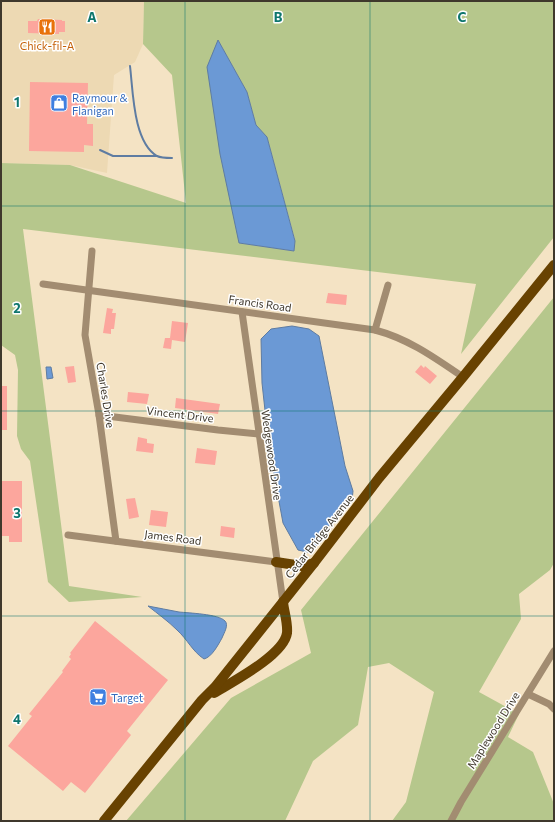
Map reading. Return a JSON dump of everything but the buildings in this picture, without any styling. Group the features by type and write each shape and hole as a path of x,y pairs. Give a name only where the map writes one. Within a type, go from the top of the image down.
{"main road":[{"name":"Cedar Bridge Avenue","path":"104,821 202,700 215,687 314,563 379,478 463,378 554,265"},
{"path":"276,562 302,566 314,563"},
{"path":"202,700 268,659 280,648 287,634 283,602"}],"street":[{"name":"Charles Drive","path":"92,251 85,335 99,415 116,541"},
{"name":"Francis Road","path":"43,284 375,330 403,339 427,353 463,378"},
{"path":"375,330 388,285"},
{"name":"Wedgewood Drive","path":"242,312 276,562 283,602"},
{"name":"Vincent Drive","path":"99,415 258,434"},
{"name":"James Road","path":"68,535 276,562"},
{"name":"Maplewood Drive","path":"451,821 461,802 554,651"},
{"path":"528,694 549,704 554,709"}],"shaded area":[{"path":"1,1 144,1 143,44 135,62 114,75 107,173 70,165 1,163"}],"green space":[{"path":"144,1 554,1 554,237 461,354 476,284 23,229 69,586 142,597 69,602 48,582 30,461 21,449 17,436 18,370 15,355 1,345 1,163 70,165 186,203 172,75 143,44","holes":["218,40 247,92 256,125 267,137 295,240 294,251 239,243"]},
{"path":"554,297 554,563 550,570 519,594 521,619 479,692 519,714 508,737 533,752 554,804 554,821 392,821 406,802 434,692 389,663 368,667 358,725 313,761 285,821 126,821 231,698 311,653 301,610"}],"water":[{"path":"218,40 247,92 256,125 267,137 295,241 294,251 239,243 220,154 207,67"},
{"path":"292,326 309,329 319,336 345,466 353,491 352,501 337,519 330,524 323,537 311,553 298,550 283,523 269,447 262,383 261,339 271,329"},
{"path":"46,367 51,367 53,378 47,379"},
{"path":"148,606 217,617 225,621 226,629 210,656 204,659 174,627"}],"waterway":[{"path":"130,66 136,115 143,139 149,149 157,156 162,158 172,158"},
{"path":"100,150 113,156 157,156"}],"place":[{"name":"Chick-fil-A","path":"47,27"},
{"name":"Raymour & Flanigan","path":"59,103"},
{"name":"Target","path":"98,697"}]}
